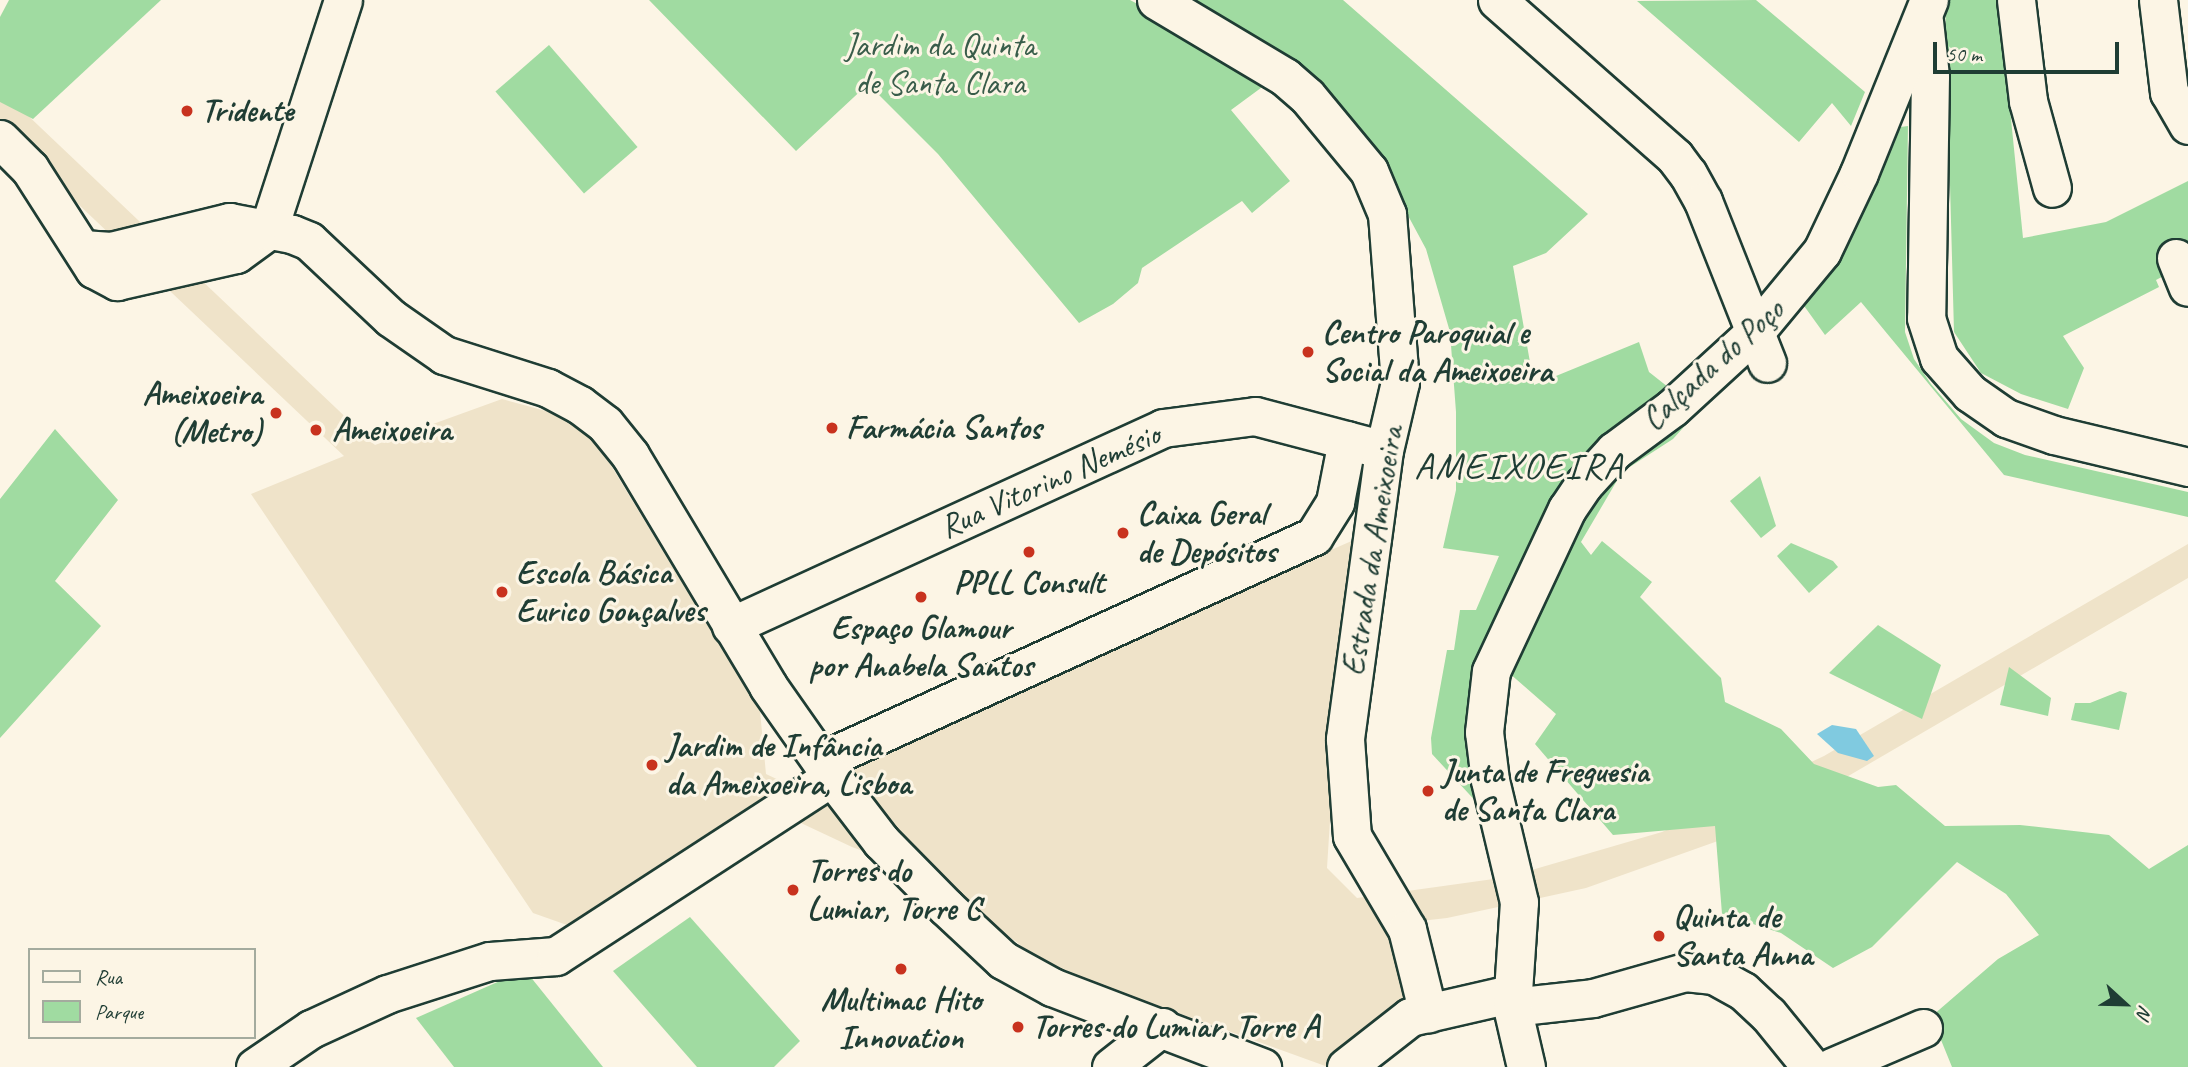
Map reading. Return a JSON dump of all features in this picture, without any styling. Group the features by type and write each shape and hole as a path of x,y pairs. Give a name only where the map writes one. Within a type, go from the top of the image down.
{"street":[{"path":"268,231 284,171 343,0"},
{"name":"Estrada da Ameixoeira","path":"1156,0 1300,90 1378,188 1393,246 1392,308 1401,382 1384,450 1345,739 1352,836 1407,929 1428,1013"},
{"path":"1497,0 1675,157 1688,174 1708,212 1761,347"},
{"path":"2016,0 2028,101 2052,188"},
{"path":"2158,0 2169,92 2188,125"},
{"path":"1919,6 1930,76 1926,317 1939,358 1970,393 2006,418 2188,467"},
{"name":"Calçada do Poço","path":"1526,1067 1513,1000 1519,902 1486,744 1491,671 1567,509 1584,484 1614,452 1761,347 1822,251 1919,6"},
{"path":"0,139 30,169 96,257 229,222 310,241 391,318 444,355 548,388 580,405 605,424 630,455 731,626 826,769 881,841 1003,960 1052,987 1162,1027 1229,1061 1262,1067"},
{"name":"Rua Vitorino Nemésio","path":"731,626 1163,428 1255,416 1384,450"},
{"path":"255,1067 311,1029 387,994 490,961 556,956 826,769 1314,536 1335,502 1347,440"},
{"path":"1346,1067 1393,1026 1428,1013 1513,1000 1593,998 1685,972 1714,975 1743,991 1768,1014 1811,1067"},
{"path":"1097,1067 1120,1012"},
{"path":"1111,1067 1162,1027"},
{"path":"1832,1067 1923,1028"}],"shaded area":[{"path":"0,89 375,445 502,399 557,414 598,444 760,711 766,774 863,820 853,776 855,759 1363,536 1338,694 1327,868 1357,898 1508,877 1662,832 1824,756 2188,544 2188,578 1838,782 1729,837 1586,888 1447,918 1385,925 1397,938 1417,1001 1328,1067 1065,972 1032,954 929,875 852,847 756,802 567,925 533,913 251,494 344,456 0,130"}],"green space":[{"path":"9,0 161,0 33,119 0,102 0,17"},
{"name":"Jardim da Quinta de Santa Clara","path":"649,0 1130,0 1237,56 1292,95 1282,101 1269,82 1231,110 1290,181 1252,213 1242,201 1142,268 1138,283 1113,304 1079,323 938,154 868,84 796,151"},
{"path":"1175,0 1343,0 1588,214 1546,253 1513,266 1534,385 1639,342 1649,372 1687,402 1718,389 1673,439 1622,472 1581,542 1591,555 1602,541 1652,582 1640,597 1721,678 1725,702 1781,729 1814,764 1878,787 1896,785 1945,826 2020,825 2109,835 2149,869 2188,845 2188,1067 1952,1067 1941,1040 1925,1022 1998,959 2039,935 2006,894 1957,862 1872,947 1833,968 1781,933 1722,914 1715,826 1613,835 1535,744 1556,714 1501,666 1481,807 1432,754 1431,738 1447,650 1454,650 1460,610 1476,610 1499,556 1443,548 1456,490 1456,412 1450,332 1426,249 1383,169"},
{"path":"1756,0 1865,92 1851,126 1832,103 1799,142 1637,1"},
{"path":"1945,0 1999,0 2023,238 2106,222 2188,181 2188,263 2156,280 2159,287 2063,336 2084,368 2068,409 2021,394 1981,373 1954,332"},
{"path":"549,45 638,147 584,193 495,92"},
{"path":"1908,126 1905,332 1914,359 1931,384 1961,419 1994,443 2025,455 2188,492 2188,517 2004,475 1861,302 1825,335 1802,303 1832,270 1864,207 1893,128"},
{"path":"55,429 118,500 55,581 101,626 0,738 0,499"},
{"path":"1760,476 1776,526 1761,538 1730,501"},
{"path":"1791,543 1833,561 1838,567 1809,593 1777,556"},
{"path":"1878,625 1941,665 1922,719 1829,673"},
{"path":"2009,667 2051,698 2048,716 2000,705"},
{"path":"2120,691 2127,693 2119,730 2071,720 2075,703 2090,703"},
{"path":"690,917 800,1041 774,1067 697,1067 613,971"},
{"path":"525,970 603,1067 454,1067 416,1018"}],"water":[{"path":"1832,725 1856,729 1874,756 1867,761 1838,753 1817,734"}],"place":[{"name":"Tridente","path":"187,111"},
{"name":"Centro Paroquial e Social da Ameixoeira","path":"1308,352"},
{"name":"Ameixoeira (Metro)","path":"276,413"},
{"name":"Farmácia Santos","path":"832,428"},
{"name":"Ameixoeira","path":"316,430"},
{"name":"Caixa Geral de Depósitos","path":"1123,533"},
{"name":"PPLL Consult","path":"1029,552"},
{"name":"Escola Básica Eurico Gonçalves","path":"502,592"},
{"name":"Espaço Glamour por Anabela Santos","path":"921,597"},
{"name":"Jardim de Infância da Ameixoeira, Lisboa","path":"652,765"},
{"name":"Junta de Freguesia de Santa Clara","path":"1428,791"},
{"name":"Torres do Lumiar, Torre C","path":"793,890"},
{"name":"Quinta de Santa Anna","path":"1659,936"},
{"name":"Multimac Hito Innovation","path":"901,969"},
{"name":"Torres do Lumiar, Torre A","path":"1018,1027"}],"district":[{"name":"AMEIXOEIRA","path":"1519,466"}]}
